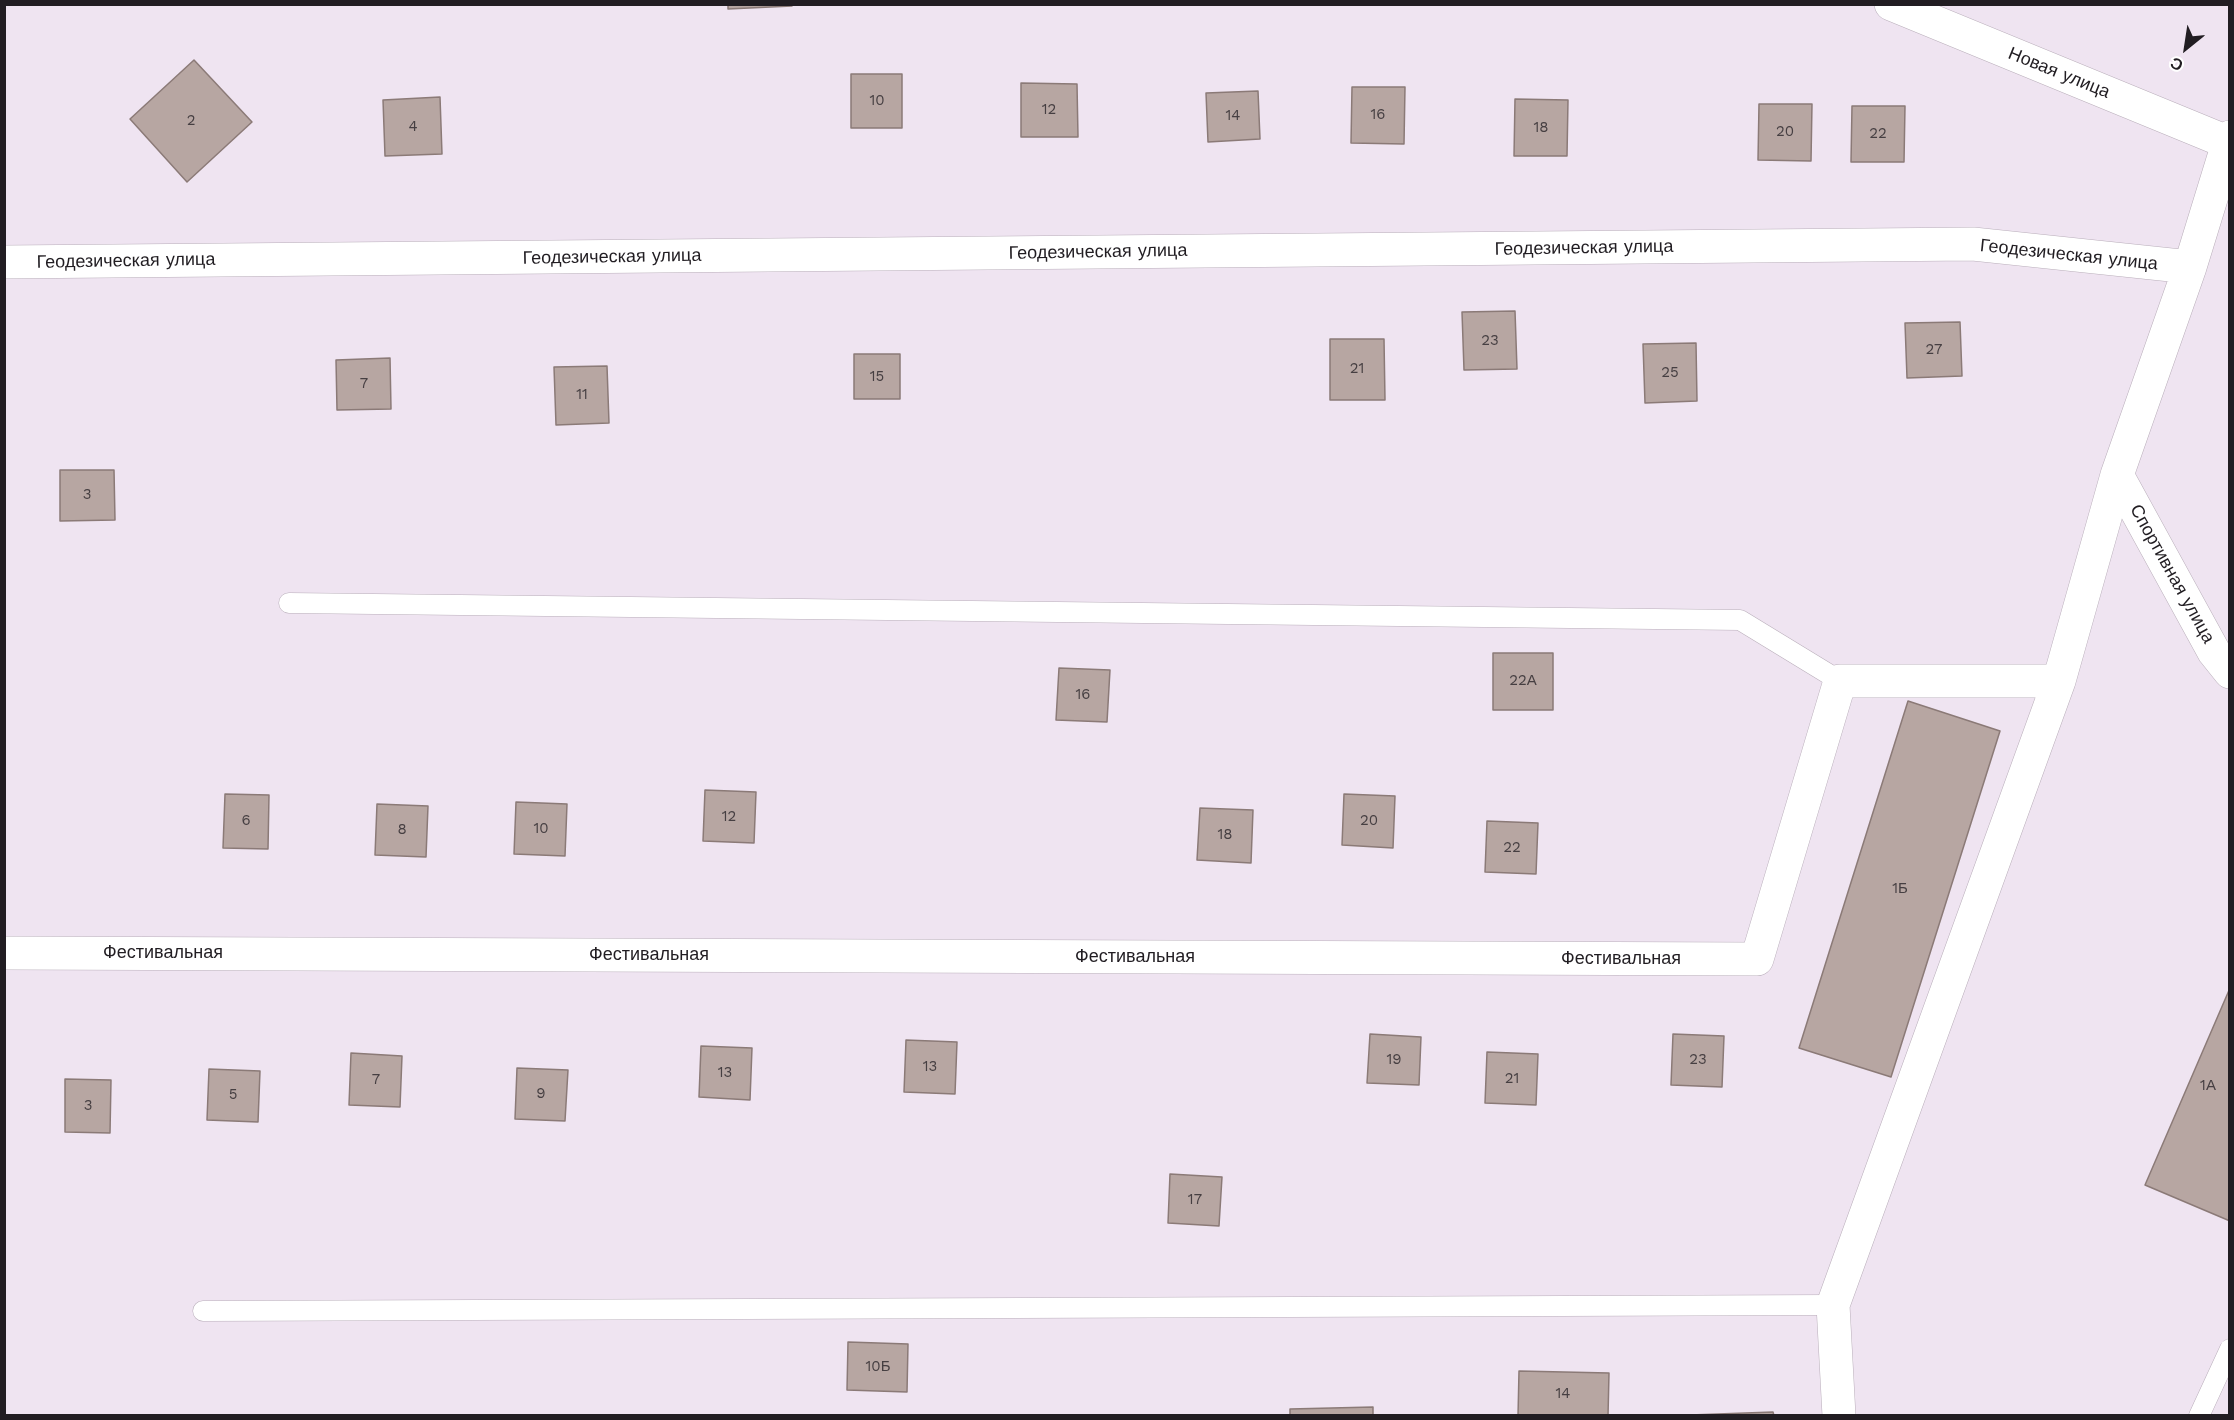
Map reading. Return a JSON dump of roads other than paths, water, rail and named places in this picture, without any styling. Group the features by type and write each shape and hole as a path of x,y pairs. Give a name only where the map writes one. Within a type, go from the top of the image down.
{"street":[{"name":"Новая улица","path":"1891,4 2228,140"},
{"path":"1839,1416 1833,1305 2059,681 2117,475 2190,267 2228,140"},
{"name":"Геодезическая улица","path":"4,262 1973,244 2190,267"},
{"name":"Спортивная улица","path":"2117,475 2224,660"},
{"path":"1840,681 2059,681"},
{"name":"Фестивальная","path":"4,953 1757,959 1840,681"}],"lane":[{"path":"289,603 1740,620 1840,681"},
{"path":"203,1311 1833,1305"},
{"path":"2199,1416 2229,1349"}]}
